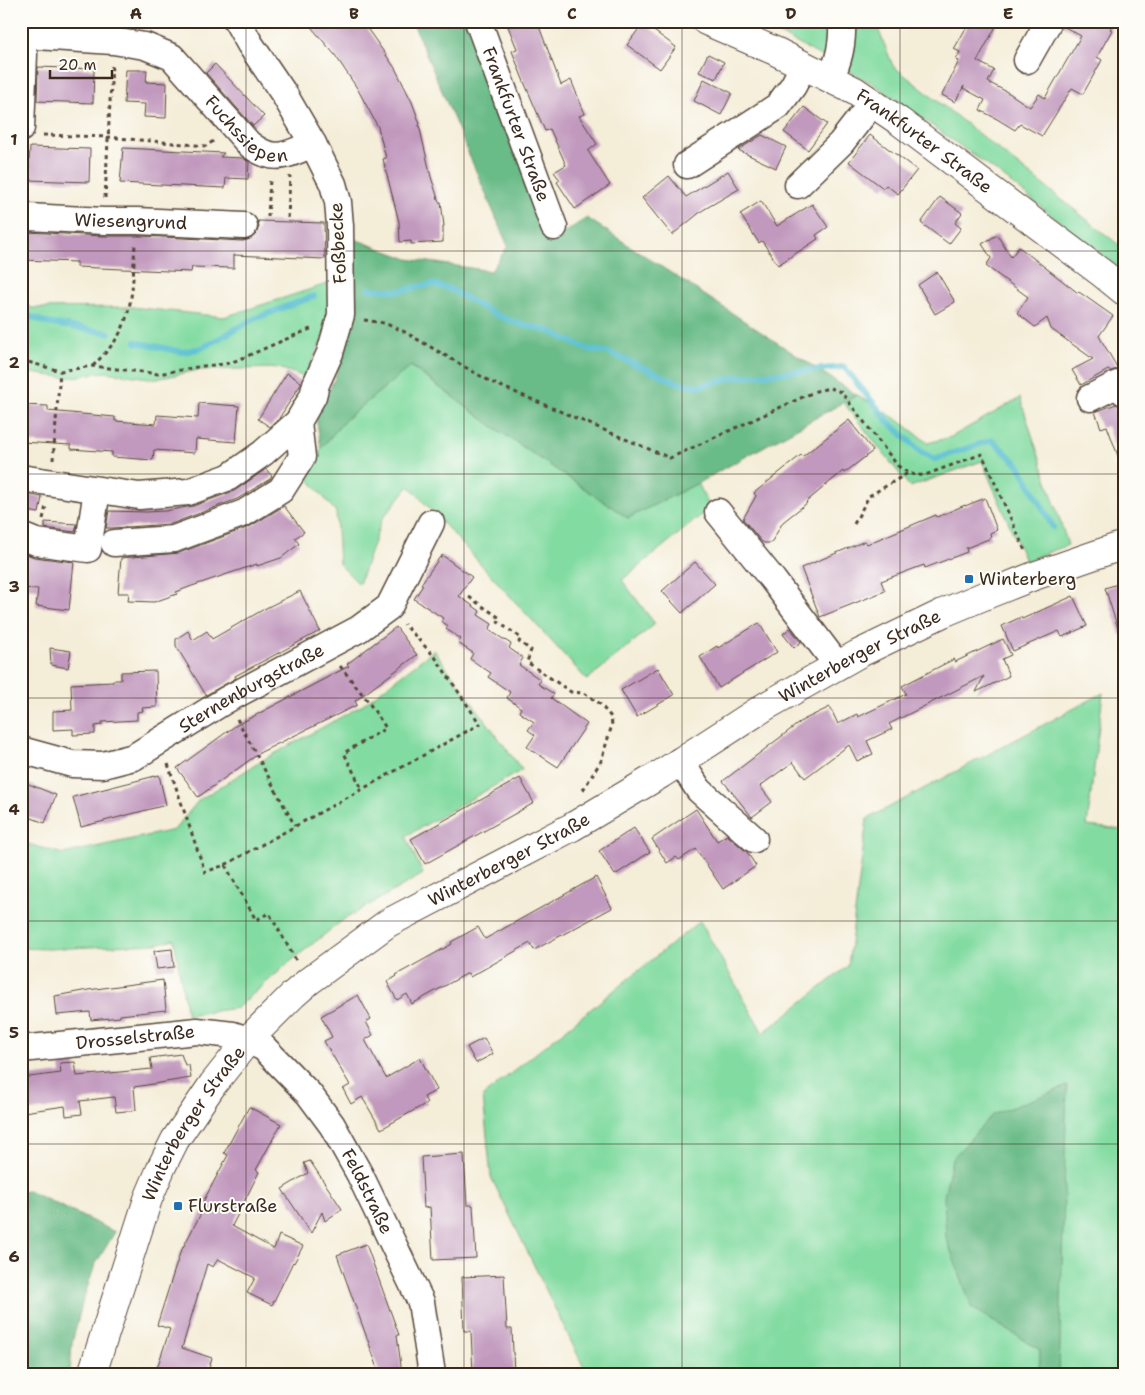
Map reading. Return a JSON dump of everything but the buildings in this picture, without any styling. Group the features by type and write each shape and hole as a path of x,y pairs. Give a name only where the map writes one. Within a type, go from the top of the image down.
{"main road":[{"name":"Frankfurter Straße","path":"706,21 775,51 855,92 899,121 1124,291"},
{"name":"Winterberger Straße","path":"92,1374 148,1198 175,1140 213,1084 248,1040 309,981 388,923 572,827 617,801 766,706 838,666 896,635 943,613 1034,576 1124,545"}],"street":[{"name":"Foßbecke","path":"21,478 139,496 188,492 229,477 263,453 298,422 313,396 340,321 340,226 338,202 333,184 292,151 284,94 250,44 237,21"},
{"name":"Frankfurter Straße","path":"478,21 554,226"},
{"path":"830,78 836,66 842,37 842,21"},
{"path":"1027,60 1049,21"},
{"name":"Fuchssiepen","path":"21,35 113,40 145,46 172,57 249,144 260,152 292,151"},
{"path":"21,46 24,54 31,131"},
{"path":"687,165 778,106 804,65"},
{"path":"798,185 841,143 872,103"},
{"name":"Wiesengrund","path":"21,212 28,218 244,226"},
{"path":"1090,398 1118,384 1124,392"},
{"path":"114,543 174,539 244,513 281,490 302,457 298,422"},
{"path":"28,539 88,549 97,490"},
{"path":"718,512 838,666"},
{"name":"Sternenburgstraße","path":"21,750 72,764 103,765 134,758 226,700 359,629 389,607 431,523"},
{"path":"680,761 699,790 754,839"},
{"name":"Drosselstraße","path":"21,1049 197,1031 233,1035 248,1040"},
{"name":"Feldstraße","path":"248,1040 264,1048 309,1094 332,1125 360,1176 421,1302 432,1374"}],"path":[{"path":"104,221 113,40"},
{"path":"31,131 206,146"},
{"path":"268,217 292,151"},
{"path":"288,218 292,151"},
{"path":"92,366 109,350 122,330 130,308 138,221"},
{"path":"21,360 60,371 92,366 158,374 225,364 315,328 340,321 384,323 403,331 491,382 670,458 816,391 830,388 841,392 898,466 908,473 916,476 925,476 982,454 1028,556"},
{"path":"28,539 45,513 51,484 60,371"},
{"path":"854,524 869,496 908,473"},
{"path":"468,597 500,618 498,622 521,638 519,642 532,650 526,662 571,692 584,693 599,703 611,717 612,725 601,761 578,798 572,827"},
{"path":"159,742 165,754 205,872 225,865 480,724 435,656 389,607"},
{"path":"336,668 340,666 386,728 344,753 362,789"},
{"path":"226,700 295,826"},
{"path":"225,865 256,920 269,913 309,981"}],"green space":[{"path":"412,21 466,21 555,238 587,218 857,395 698,483 628,518 498,430 411,366 346,419 321,448 316,417 335,378 353,314 349,237 408,259 491,271 508,246"},
{"path":"755,21 875,21 893,66 1124,249 1124,269 1114,264 993,169 872,83"},
{"path":"330,283 326,331 305,377 279,368 198,370 157,379 105,372 67,378 21,370 21,298 31,308 132,307 224,317"},
{"path":"410,366 498,430 628,518 698,483 710,508 622,580 655,624 587,680 409,486 382,519 359,584 339,564 336,512 306,476 322,447 346,419"},
{"path":"857,395 901,422 928,443 951,437 1020,398 1068,545 1025,561 982,461 910,487 843,402"},
{"path":"434,650 522,770 406,836 423,874 343,920 291,961 237,1008 187,1015 174,939 156,944 49,949 21,948 21,842 63,854 174,830 199,800 263,760 361,706"},
{"path":"1103,693 1087,826 1124,830 1124,1374 1059,1374 1066,1086 972,1308 1040,1350 1039,1374 587,1374 491,1177 483,1096 700,921 763,1033 848,966 867,819"},
{"path":"1067,1086 1059,1374 1039,1374 1040,1350 972,1308 946,1238 944,1196 952,1159 992,1115"},
{"path":"29,1191 115,1232 95,1265 83,1300 72,1343 70,1374 21,1374 21,1324 29,1290 21,1276 21,1192"}],"waterway":[{"path":"369,289 398,291 433,284 450,289 496,315 520,324 549,331 587,349 607,352 681,384 700,386 736,377 844,367 888,421 921,452 935,459 992,440 1019,465 1053,527"},
{"path":"136,342 182,352 202,348 254,319 314,296"},
{"path":"21,313 47,323 109,333"}],"place":[{"name":"Winterberg","path":"969,579"},
{"name":"Flurstraße","path":"178,1206"}]}
